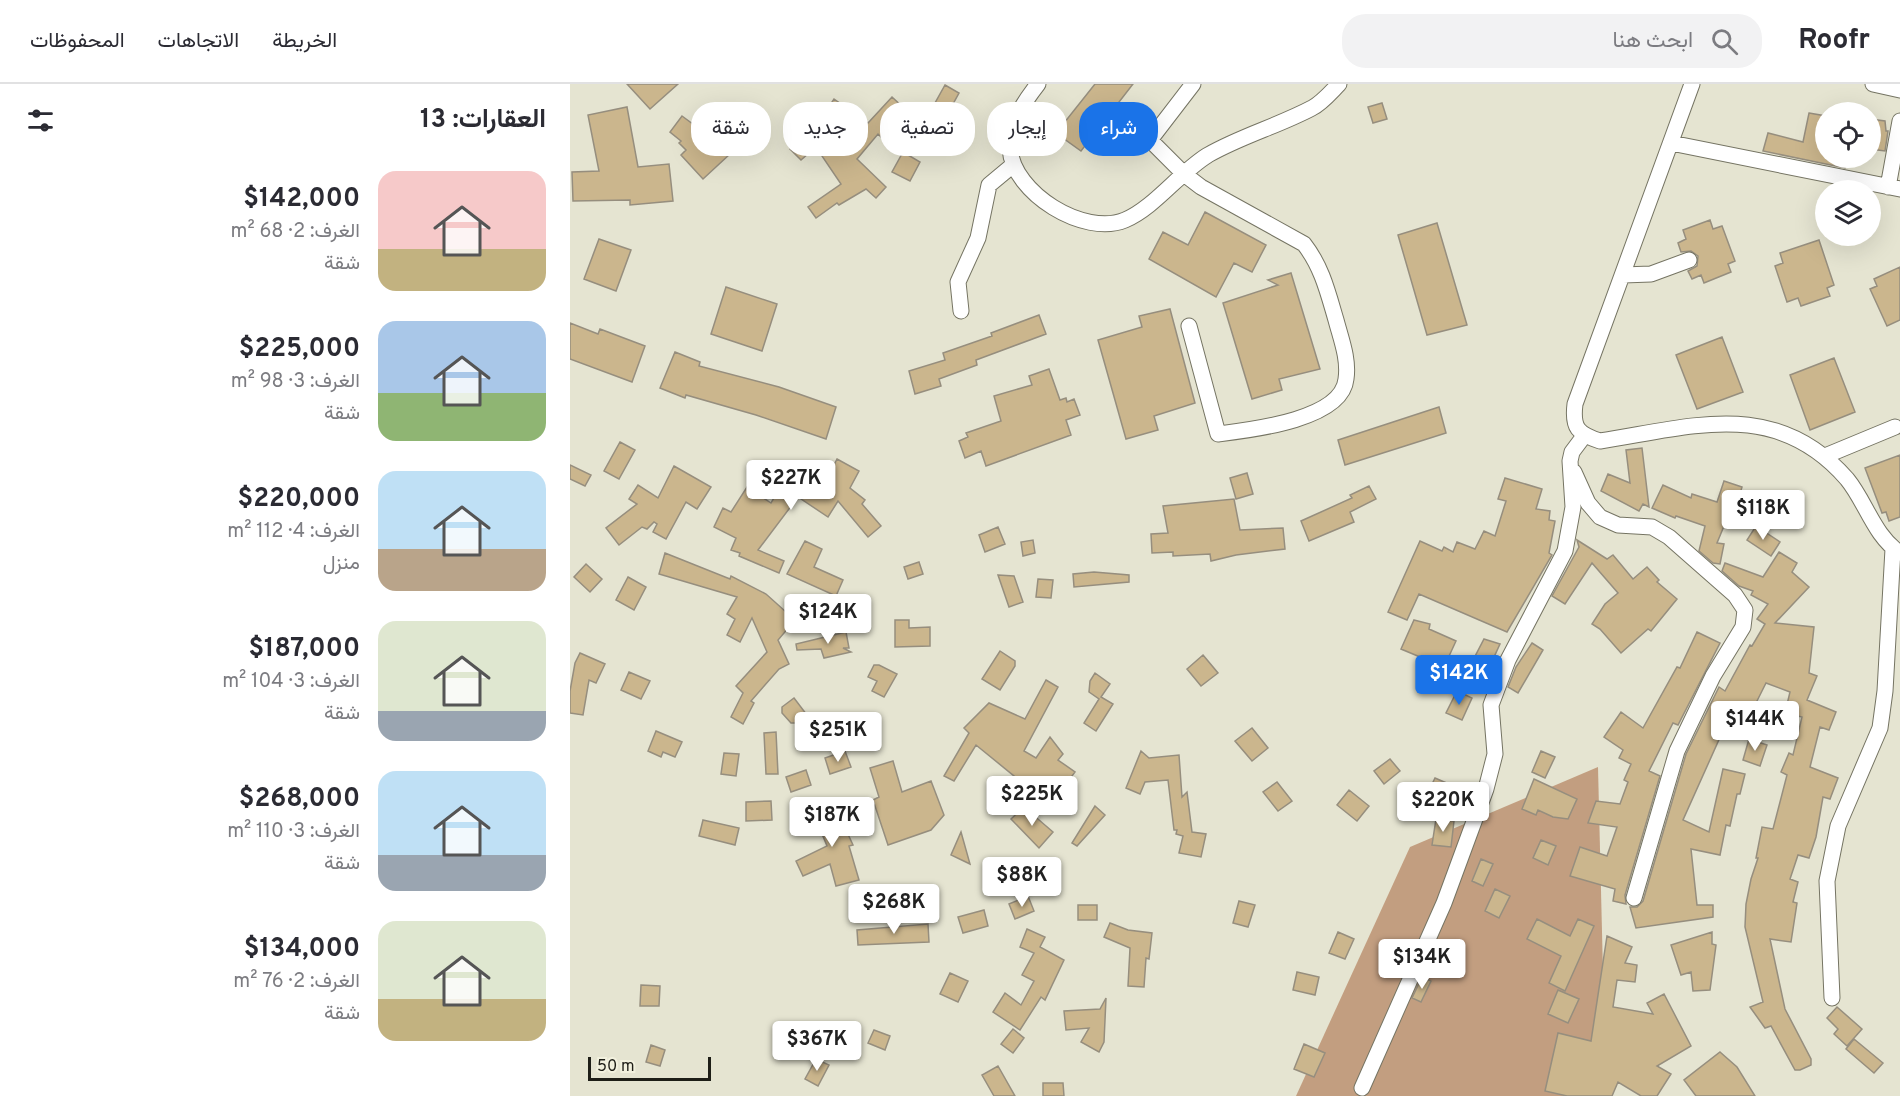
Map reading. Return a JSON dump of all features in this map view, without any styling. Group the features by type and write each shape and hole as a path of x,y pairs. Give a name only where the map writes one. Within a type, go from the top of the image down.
{"street":[{"path":"1038,84 1026,99 1012,128 1009,148 1014,170 1035,193 1064,214 1092,224 1125,220 1160,196 1206,156 1314,107 1339,84"},
{"path":"1189,326 1218,434 1273,427 1330,405 1341,394 1347,381 1345,353 1323,276 1314,257 1304,244 1201,187 1184,174 1150,140 1193,84"},
{"path":"1692,84 1575,404 1573,417 1576,427 1584,436 1600,441 1716,423 1747,423 1772,429 1825,456 1849,481 1876,526 1897,551 1886,691 1880,728 1838,826 1827,881 1832,998"},
{"path":"1873,84 1900,90"},
{"path":"1671,143 1894,188 1900,122"},
{"path":"961,311 958,282 978,238 989,185 1013,165"},
{"path":"1623,275 1651,274 1689,260"},
{"path":"1825,456 1895,427"},
{"path":"1362,1088 1444,903 1486,789 1495,754 1491,705 1508,660 1565,551 1573,507 1570,461 1572,452 1584,436"},
{"path":"1570,461 1588,503 1600,517 1618,525 1652,527 1669,537 1735,594 1745,610 1743,627 1713,676 1677,751 1634,898"}],"shaded area":[{"path":"1598,767 1606,1096 1296,1096 1410,847"}],"building":[{"path":"627,84 678,84 650,109"},
{"path":"1095,84 1133,84 1119,102 1081,102"},
{"path":"945,85 959,93 954,102 936,102"},
{"path":"892,97 897,102 887,102"},
{"path":"1382,103 1387,119 1373,123 1368,107"},
{"path":"1079,104 1079,150 1067,141 1067,119"},
{"path":"627,107 638,167 669,164 673,201 630,205 630,200 573,201 572,172 599,171 588,115"},
{"path":"880,110 880,136 878,134 868,146 868,123"},
{"path":"1809,113 1815,114 1815,162 1763,151 1768,133 1803,142"},
{"path":"682,116 691,123 691,156 728,156 703,179 681,155 686,150 679,143 681,141 670,132"},
{"path":"1881,120 1885,121 1886,131 1888,131 1885,151 1881,150"},
{"path":"822,156 860,156 857,159 886,187 876,198 866,189 839,205 837,203 816,218 808,207 841,184"},
{"path":"901,156 910,156 920,162 910,181 892,172"},
{"path":"1205,212 1266,245 1252,272 1234,263 1216,297 1149,259 1163,232 1188,245"},
{"path":"1710,220 1713,229 1722,226 1735,261 1728,264 1731,272 1704,283 1701,275 1692,279 1688,271 1697,266 1698,256 1691,251 1681,252 1678,243 1686,239 1683,230"},
{"path":"1437,223 1467,325 1427,335 1398,235"},
{"path":"599,239 631,250 616,291 584,279"},
{"path":"1815,241 1815,246 1821,246 1834,285 1827,288 1830,296 1801,306 1798,298 1787,302 1775,266 1783,263 1780,253"},
{"path":"1900,267 1900,320 1887,326 1870,289 1877,286 1874,279"},
{"path":"1291,273 1320,369 1279,379 1282,390 1252,399 1223,303 1278,285 1268,280"},
{"path":"726,287 777,304 762,351 711,334"},
{"path":"1170,309 1195,403 1154,416 1158,430 1126,439 1098,340 1142,327 1139,316"},
{"path":"1039,315 1046,334 976,360 977,365 939,379 941,386 915,394 909,371 945,360 943,353 992,336 991,333"},
{"path":"570,323 598,334 600,329 645,346 632,382 570,359"},
{"path":"1722,337 1743,392 1697,409 1676,355"},
{"path":"675,352 700,362 699,366 779,387 836,407 826,439 756,415 686,395 685,398 660,388"},
{"path":"1834,358 1855,412 1810,430 1790,375"},
{"path":"1049,369 1060,400 1066,398 1067,402 1074,399 1080,415 1066,420 1071,435 986,466 981,451 965,458 959,441 968,437 966,433 1001,421 994,396 1032,385 1029,376"},
{"path":"1439,407 1446,433 1345,465 1338,440"},
{"path":"620,442 635,450 619,479 604,471"},
{"path":"1642,448 1649,507 1643,504 1639,511 1601,491 1608,474 1630,483 1626,450"},
{"path":"1900,455 1900,517 1889,521 1886,512 1882,513 1865,468"},
{"path":"837,459 859,471 850,488 865,500 862,504 881,526 868,537 838,501 828,517 798,497 758,550 784,561 779,573 739,556 740,553 731,550 736,538 714,527 723,508 731,512 747,487 771,503 791,469 823,487"},
{"path":"570,465 591,475 585,486 570,479"},
{"path":"674,466 711,487 697,509 686,502 666,539 653,532 657,524 654,522 647,529 642,527 619,545 606,528 637,504 629,499 638,485 658,498"},
{"path":"1247,473 1253,494 1236,499 1230,478"},
{"path":"1505,478 1542,489 1536,509 1550,511 1549,520 1555,521 1549,553 1552,555 1507,632 1419,594 1407,620 1388,612 1420,541 1442,551 1444,547 1453,552 1457,542 1475,549 1484,531 1495,536 1506,501 1498,499"},
{"path":"1724,481 1742,487 1739,497 1762,507 1754,525 1729,514 1717,543 1724,544 1720,564 1713,563 1699,551 1705,526 1676,516 1675,518 1652,508 1663,485 1691,498 1692,494 1717,502"},
{"path":"1369,486 1376,499 1350,512 1354,522 1309,541 1301,521 1352,498 1350,495"},
{"path":"1234,499 1240,530 1283,528 1285,549 1236,555 1211,561 1210,554 1173,556 1173,552 1152,553 1151,534 1168,533 1163,506"},
{"path":"1756,526 1780,542 1771,556 1747,540"},
{"path":"998,527 1005,544 985,552 979,535"},
{"path":"1033,540 1035,553 1023,556 1021,542"},
{"path":"1577,540 1607,559 1613,555 1633,579 1647,567 1659,580 1657,582 1677,599 1651,631 1648,629 1621,653 1600,629 1592,624 1605,604 1618,593 1592,563 1565,604 1552,596 1579,547"},
{"path":"805,541 822,549 814,567 843,580 836,596 787,574"},
{"path":"1779,552 1797,563 1792,572 1809,587 1775,623 1814,627 1809,673 1817,676 1807,700 1836,712 1829,730 1820,727 1810,767 1838,778 1830,799 1823,797 1816,837 1809,858 1798,855 1790,879 1798,882 1793,902 1797,903 1791,942 1770,939 1785,1009 1811,1059 1811,1065 1800,1070 1795,1070 1771,1026 1765,1028 1750,1007 1763,1002 1745,927 1746,904 1758,858 1756,858 1762,827 1773,829 1787,775 1781,772 1789,753 1793,755 1802,717 1785,713 1790,692 1766,683 1755,705 1752,703 1740,729 1726,724 1683,820 1709,832 1723,769 1745,774 1740,794 1737,794 1730,826 1726,825 1720,855 1691,849 1697,905 1713,905 1713,917 1636,928 1630,907 1637,907 1643,901 1686,754 1719,687 1725,691 1750,645 1752,646 1765,624 1757,619 1768,604 1751,595 1753,591 1739,586 1722,571 1725,563 1763,577"},
{"path":"665,553 730,579 731,576 766,594 795,620 778,640 789,664 779,669 751,701 754,703 743,724 731,717 743,693 736,686 767,652 752,618 740,642 727,635 735,619 727,614 737,597 659,574"},
{"path":"919,562 923,574 908,579 904,567"},
{"path":"586,564 602,579 590,592 574,577"},
{"path":"1094,572 1129,575 1129,582 1074,587 1073,574"},
{"path":"998,575 1014,576 1023,602 1009,607"},
{"path":"628,577 646,587 634,610 616,600"},
{"path":"1038,579 1053,580 1051,598 1036,597"},
{"path":"895,620 909,620 909,628 930,627 930,646 895,647"},
{"path":"1414,620 1430,624 1429,629 1456,641 1444,667 1401,649"},
{"path":"846,632 849,648 843,648 851,652 824,658 821,649 797,650 796,644"},
{"path":"1697,632 1720,643 1678,725 1673,723 1649,771 1660,776 1625,895 1626,904 1613,901 1615,889 1570,876 1580,847 1607,856 1617,827 1588,823 1596,801 1620,804 1628,782 1624,780 1631,764 1619,758 1623,750 1604,737 1621,712 1643,728 1677,667 1680,668"},
{"path":"1484,639 1500,644 1495,655 1499,657 1491,678 1469,668"},
{"path":"1532,643 1543,650 1518,693 1508,687 1516,667"},
{"path":"1000,651 1015,661 1015,666 1000,690 982,679"},
{"path":"580,653 605,664 596,683 589,680 583,715 570,713 570,691 575,663"},
{"path":"1203,655 1218,673 1201,686 1187,669"},
{"path":"874,665 879,665 897,674 884,697 872,691 877,681 868,677"},
{"path":"629,672 650,681 641,699 621,690"},
{"path":"1095,673 1110,684 1101,697 1113,704 1096,731 1084,723 1099,699 1089,692 1090,681"},
{"path":"1046,680 1058,687 1024,751 1036,758 1050,737 1063,754 1058,760 1075,772 1055,799 1050,796 1043,803 1033,794 1035,793 976,745 954,781 944,776 969,733 964,728 989,703 1025,719"},
{"path":"1457,691 1472,698 1462,720 1446,713"},
{"path":"794,698 807,715 796,723 791,723 782,713 782,707"},
{"path":"1252,728 1268,748 1252,761 1235,741"},
{"path":"656,731 682,742 675,757 663,752 661,757 648,751"},
{"path":"776,732 778,774 766,774 764,733"},
{"path":"1749,739 1767,745 1760,766 1743,760"},
{"path":"845,751 851,767 830,774 825,758"},
{"path":"1141,751 1149,758 1179,755 1182,797 1187,792 1192,832 1206,834 1201,857 1179,853 1183,836 1176,834 1177,830 1174,830 1168,780 1145,782 1140,794 1126,788"},
{"path":"1541,751 1555,757 1545,778 1532,772"},
{"path":"724,753 739,754 736,776 721,774"},
{"path":"1390,759 1400,771 1384,784 1374,771"},
{"path":"893,761 902,792 931,781 944,815 931,830 888,845 873,800 879,797 870,768"},
{"path":"806,770 811,785 791,792 786,777"},
{"path":"1435,778 1451,785 1439,811 1423,803"},
{"path":"1534,779 1577,799 1568,819 1553,817 1538,810 1536,815 1522,809"},
{"path":"1277,782 1292,801 1278,811 1263,792"},
{"path":"1349,790 1369,806 1357,821 1337,805"},
{"path":"771,801 772,820 746,821 746,802"},
{"path":"833,802 853,845 849,846 859,880 836,886 830,864 803,876 796,861 827,846 812,810"},
{"path":"1095,806 1105,815 1077,846 1072,843"},
{"path":"1024,807 1053,832 1039,848 1011,819"},
{"path":"1436,819 1454,821 1451,847 1432,845"},
{"path":"703,820 739,828 735,845 699,836"},
{"path":"961,832 970,864 951,855"},
{"path":"1541,840 1556,846 1548,865 1533,858"},
{"path":"1481,859 1493,864 1483,886 1472,881"},
{"path":"905,889 914,902 890,917 881,904"},
{"path":"1495,889 1510,896 1499,918 1485,911"},
{"path":"1028,896 1034,911 1015,919 1009,904"},
{"path":"1239,901 1255,905 1248,927 1233,923"},
{"path":"1078,905 1097,905 1097,920 1078,920"},
{"path":"984,910 988,926 963,933 958,917"},
{"path":"1537,919 1570,936 1578,919 1594,926 1565,991 1549,983 1561,956 1527,939"},
{"path":"1110,923 1128,930 1152,933 1149,959 1146,958 1144,987 1128,986 1130,948 1104,937"},
{"path":"928,924 929,942 858,945 857,930"},
{"path":"1027,929 1045,937 1040,947 1064,960 1045,1000 1041,997 1020,1030 993,1012 1005,993 1021,1005 1034,981 1022,975 1034,953 1020,947"},
{"path":"1338,932 1354,939 1345,959 1329,953"},
{"path":"1712,932 1712,944 1716,945 1710,990 1693,991 1691,972 1681,975 1671,945"},
{"path":"1607,936 1632,947 1625,963 1637,965 1635,982 1617,980 1613,1007 1653,1014 1647,1003 1664,994 1691,1046 1657,1066 1671,1074 1657,1096 1641,1096 1618,1082 1612,1096 1567,1096 1545,1091 1558,1033 1591,1041"},
{"path":"1297,972 1319,977 1315,995 1293,990"},
{"path":"950,973 968,981 958,1002 940,994"},
{"path":"1422,977 1431,981 1421,1002 1412,998"},
{"path":"641,985 660,986 659,1006 640,1006"},
{"path":"1558,990 1579,999 1568,1023 1548,1014"},
{"path":"1106,998 1104,1042 1099,1052 1081,1042 1089,1028 1066,1030 1064,1011 1100,1009"},
{"path":"1837,1007 1862,1029 1847,1046 1834,1034 1838,1029 1827,1018"},
{"path":"1013,1029 1024,1038 1013,1053 1001,1044"},
{"path":"874,1030 890,1036 885,1050 868,1043"},
{"path":"1854,1039 1883,1063 1874,1073 1846,1049"},
{"path":"1304,1044 1325,1053 1314,1077 1294,1069"},
{"path":"651,1045 665,1050 660,1066 646,1062"},
{"path":"1720,1052 1737,1067 1755,1096 1696,1096 1684,1080"},
{"path":"816,1059 829,1065 818,1086 805,1079"},
{"path":"998,1066 1015,1096 994,1096 982,1075"},
{"path":"1043,1083 1063,1083 1064,1096 1043,1096"}]}
